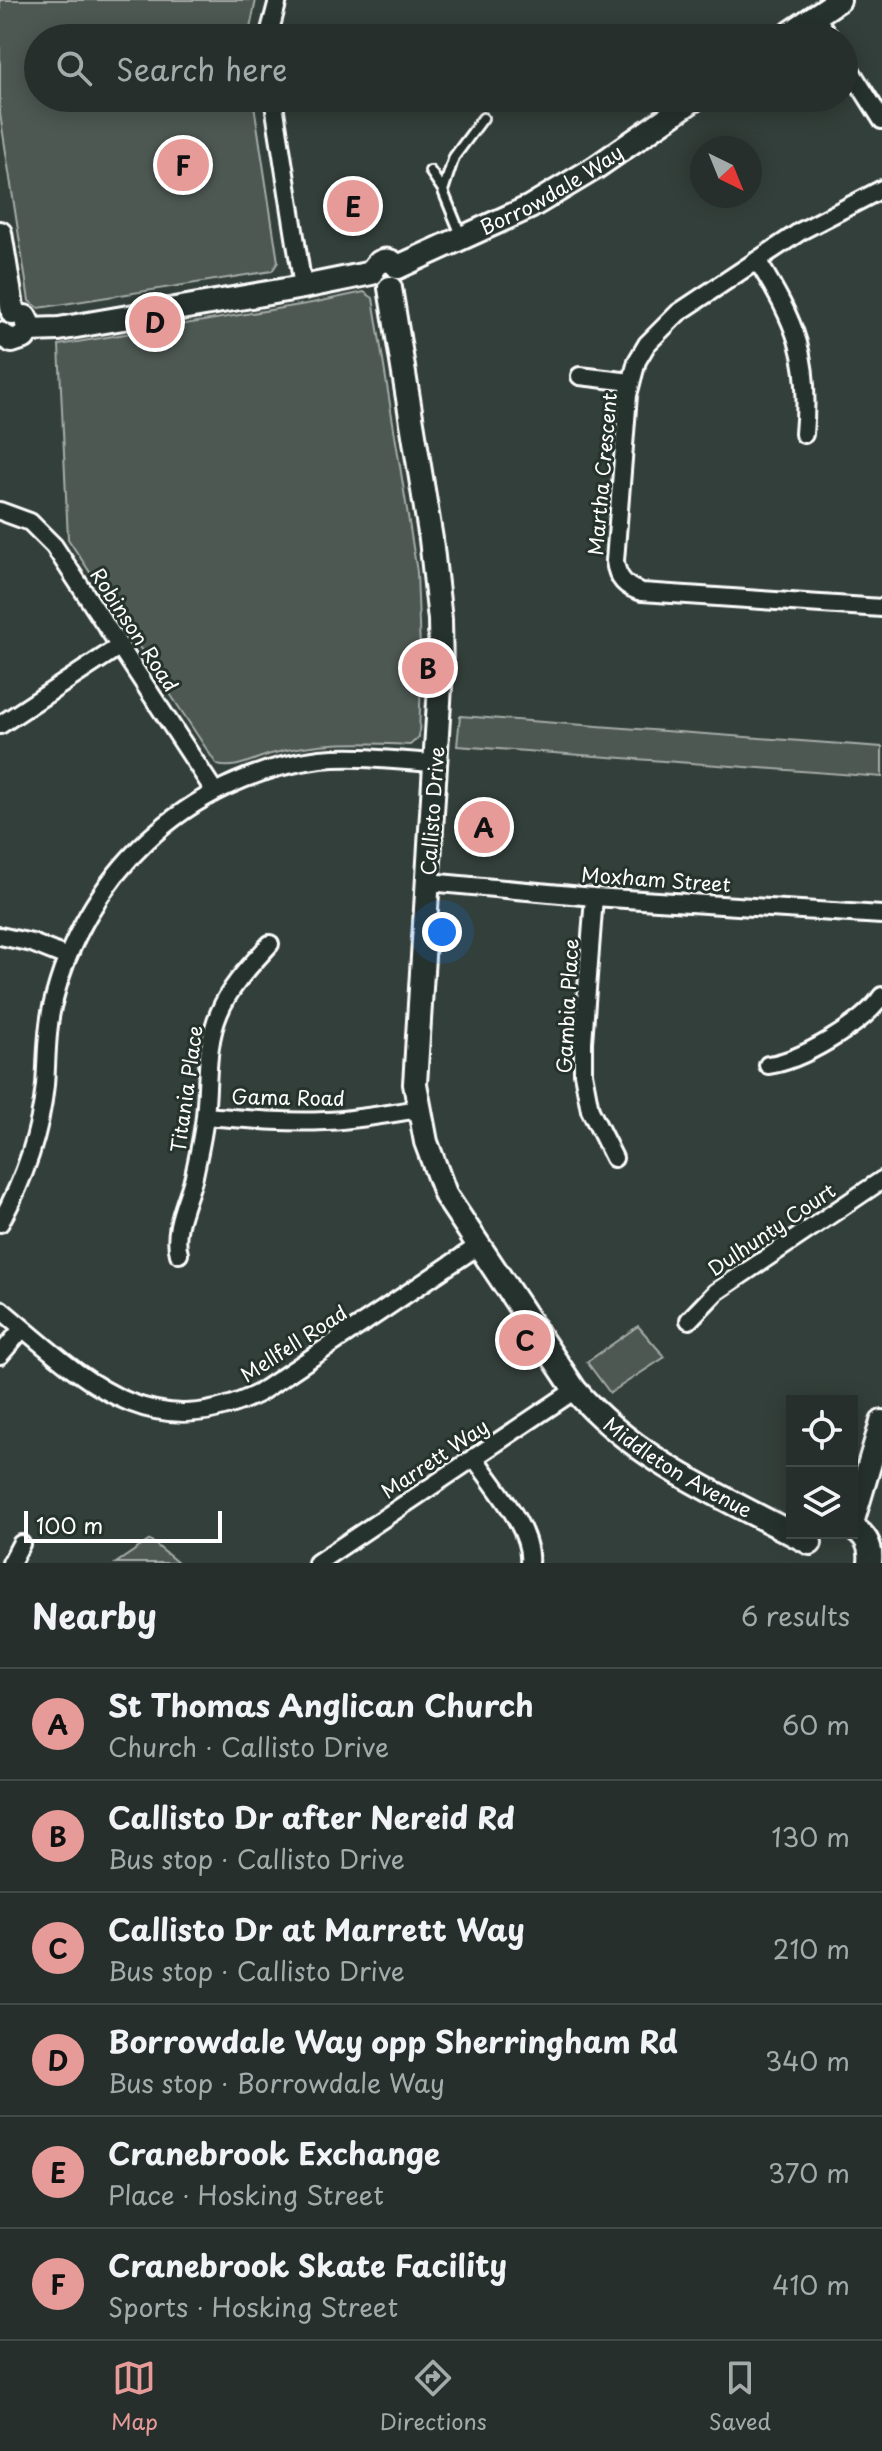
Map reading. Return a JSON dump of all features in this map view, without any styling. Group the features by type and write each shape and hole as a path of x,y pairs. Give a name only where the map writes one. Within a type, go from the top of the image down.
{"street":[{"path":"272,24 278,0"},
{"path":"803,24 839,0"},
{"path":"815,16 820,24"},
{"path":"858,82 882,120"},
{"path":"275,112 303,287"},
{"name":"Borrowdale Way","path":"394,277 563,188 675,112"},
{"name":"Martha Crescent","path":"882,189 830,214 757,260 661,327 641,353 626,409 615,561 617,572 625,584 642,592 882,608"},
{"path":"0,233 13,313"},
{"path":"757,260 785,306 801,350 806,386 804,434"},
{"path":"28,330 59,329 372,273 377,285 394,277"},
{"name":"Callisto Drive","path":"394,277 437,584 441,670 416,1060 418,1109 439,1179 454,1210 575,1390"},
{"path":"13,313 25,317 28,330 17,341 1,334 2,320 13,313"},
{"path":"580,376 631,382"},
{"name":"Robinson Road","path":"0,511 30,522 47,537 215,792"},
{"path":"0,725 120,646"},
{"path":"0,1223 35,1143 45,1085 51,1011 67,957 94,902 130,857 169,822 215,792 266,771 324,759 436,763"},
{"name":"Moxham Street","path":"428,882 594,897 882,915"},
{"name":"Gambia Place","path":"594,897 583,1073 590,1110 614,1158"},
{"path":"0,936 32,943 67,957"},
{"name":"Titania Place","path":"179,1254 176,1243 201,1146 209,1051 219,1014 237,982 270,944"},
{"path":"768,1065 789,1062 810,1052 862,1016 882,996"},
{"name":"Gama Road","path":"205,1116 316,1122 368,1118 418,1109"},
{"name":"Dulhunty Court","path":"689,1320 702,1303 718,1290 882,1180"},
{"name":"Mellfell Road","path":"0,1309 93,1384 126,1403 169,1413 206,1412 259,1393 478,1246"},
{"path":"0,1355 23,1328"},
{"name":"Marrett Way","path":"317,1563 575,1390"},
{"name":"Middleton Avenue","path":"575,1390 608,1425 653,1459 812,1546"},
{"path":"858,1504 882,1422"},
{"path":"474,1457 526,1536 529,1563"},
{"path":"858,1531 871,1549 870,1563"},
{"path":"11,1563 21,1544"}],"lane":[{"path":"443,191 454,157 483,118"},
{"path":"430,171 443,191 463,239"}],"shaded area":[{"path":"0,0 256,0 251,24 24,24 24,112 255,112 278,262 272,271 39,308 29,301 0,114"},
{"path":"364,292 373,298 417,572 421,676 419,737 410,745 323,745 271,754 238,765 217,765 68,539 59,345"},
{"path":"460,716 882,747 882,777 457,746"},
{"path":"638,1326 665,1357 610,1393 587,1362"},
{"path":"150,1540 178,1563 116,1563"}],"place":[{"name":"Cranebrook Skate Facility","path":"183,165"},
{"name":"Cranebrook Exchange","path":"353,206"},
{"name":"Borrowdale Way opp Sherringham Rd","path":"155,322"},
{"name":"Callisto Dr after Nereid Rd","path":"428,668"},
{"name":"St Thomas Anglican Church","path":"484,827"},
{"name":"Callisto Dr at Marrett Way","path":"525,1340"}]}
